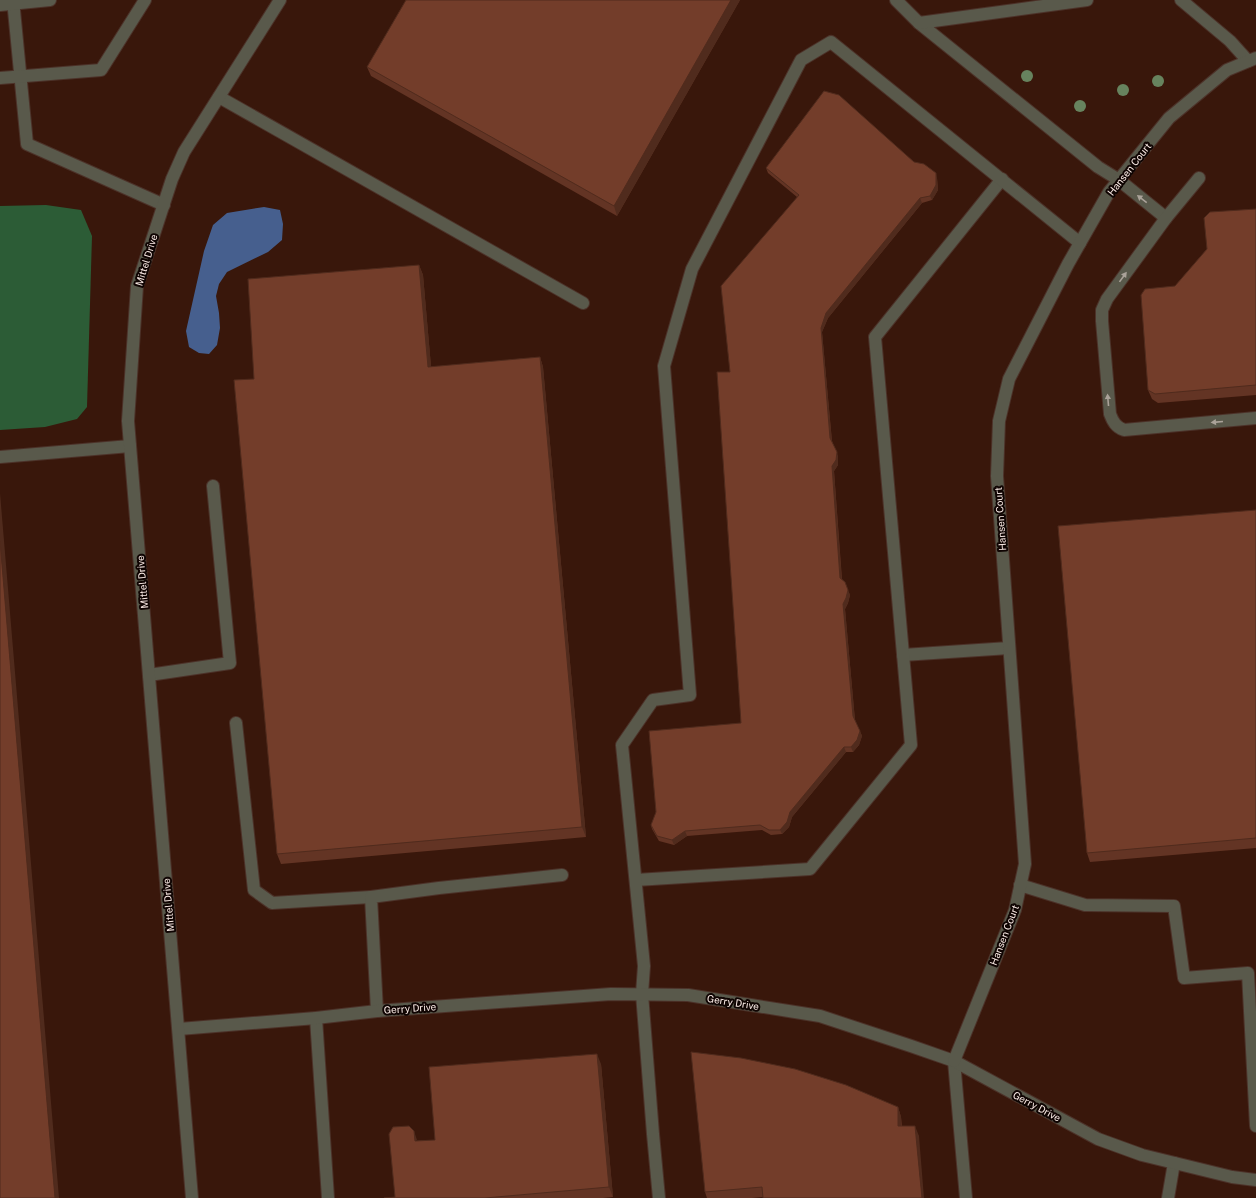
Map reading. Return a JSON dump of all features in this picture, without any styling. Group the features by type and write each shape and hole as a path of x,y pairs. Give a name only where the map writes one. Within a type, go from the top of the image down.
{"street":[{"path":"0,5 13,2 50,0"},
{"path":"0,78 101,70 145,0"},
{"name":"Mittel Drive","path":"192,1198 128,421 138,286 172,179 184,152 280,0"},
{"path":"896,0 919,23 1098,167 1119,180 1166,218"},
{"path":"919,23 1087,0"},
{"path":"1181,0 1252,60"},
{"path":"13,2 27,144 164,205"},
{"path":"659,1198 642,994 644,966 622,745 653,700 690,695 664,366 692,268 801,60 831,42 1080,243"},
{"name":"Hansen Court","path":"954,1061 1015,910 1025,864 997,476 999,422 1009,379 1068,264 1109,192 1169,118 1227,70 1252,60"},
{"path":"219,97 583,304"},
{"path":"1199,178 1166,218 1107,299 1102,310 1110,414 1113,422 1119,428 1124,430 1256,418"},
{"path":"636,880 810,870 911,745 876,337 1002,179"},
{"path":"0,457 130,446"},
{"path":"149,675 230,663 213,486"},
{"path":"903,655 1009,648"},
{"path":"236,723 254,890 272,903 370,897 562,875"},
{"path":"1020,885 1085,905 1174,906 1184,978 1252,972 1256,1126"},
{"path":"370,897 376,1011"},
{"name":"Gerry Drive","path":"179,1029 316,1018 376,1011 611,994 688,995 820,1016 954,1061 1098,1139 1142,1155 1232,1177 1256,1180"},
{"path":"316,1018 328,1198"},
{"path":"954,1061 966,1198"},
{"path":"1168,1198 1174,1163"}],"shaded area":[{"path":"0,0 1256,0 1256,1198 0,1198"}],"green space":[{"path":"46,205 81,210 92,236 87,407 77,419 45,427 0,430 0,206"}],"water":[{"path":"264,207 280,210 283,224 282,240 268,252 227,272 219,284 216,296 220,328 217,345 209,354 199,353 189,347 186,331 204,251 213,225 227,213"}],"building":[{"path":"406,0 731,0 614,206 367,67"},
{"path":"824,91 839,95 914,162 924,164 936,173 936,185 930,196 920,198 826,313 821,328 830,438 837,452 836,460 832,466 840,578 845,582 848,590 843,604 853,716 860,731 857,740 851,747 844,747 790,812 787,822 780,830 769,830 760,825 685,831 672,840 657,836 651,825 656,812 649,731 741,723 717,372 730,372 721,286 799,195 766,168"},
{"path":"1256,209 1256,385 1155,394 1148,390 1141,295 1145,289 1175,286 1207,249 1204,218 1210,212"},
{"path":"419,265 428,367 540,357 582,827 277,854 234,380 254,379 248,279"},
{"path":"1256,510 1256,838 1087,853 1058,526"},
{"path":"0,541 55,1198 0,1198"},
{"path":"691,1052 741,1058 795,1069 846,1085 898,1107 898,1126 915,1126 922,1198 763,1198 762,1187 705,1192"},
{"path":"597,1054 609,1187 485,1198 384,1198 395,1197 389,1134 393,1127 409,1126 414,1131 415,1141 435,1140 429,1067"}]}
